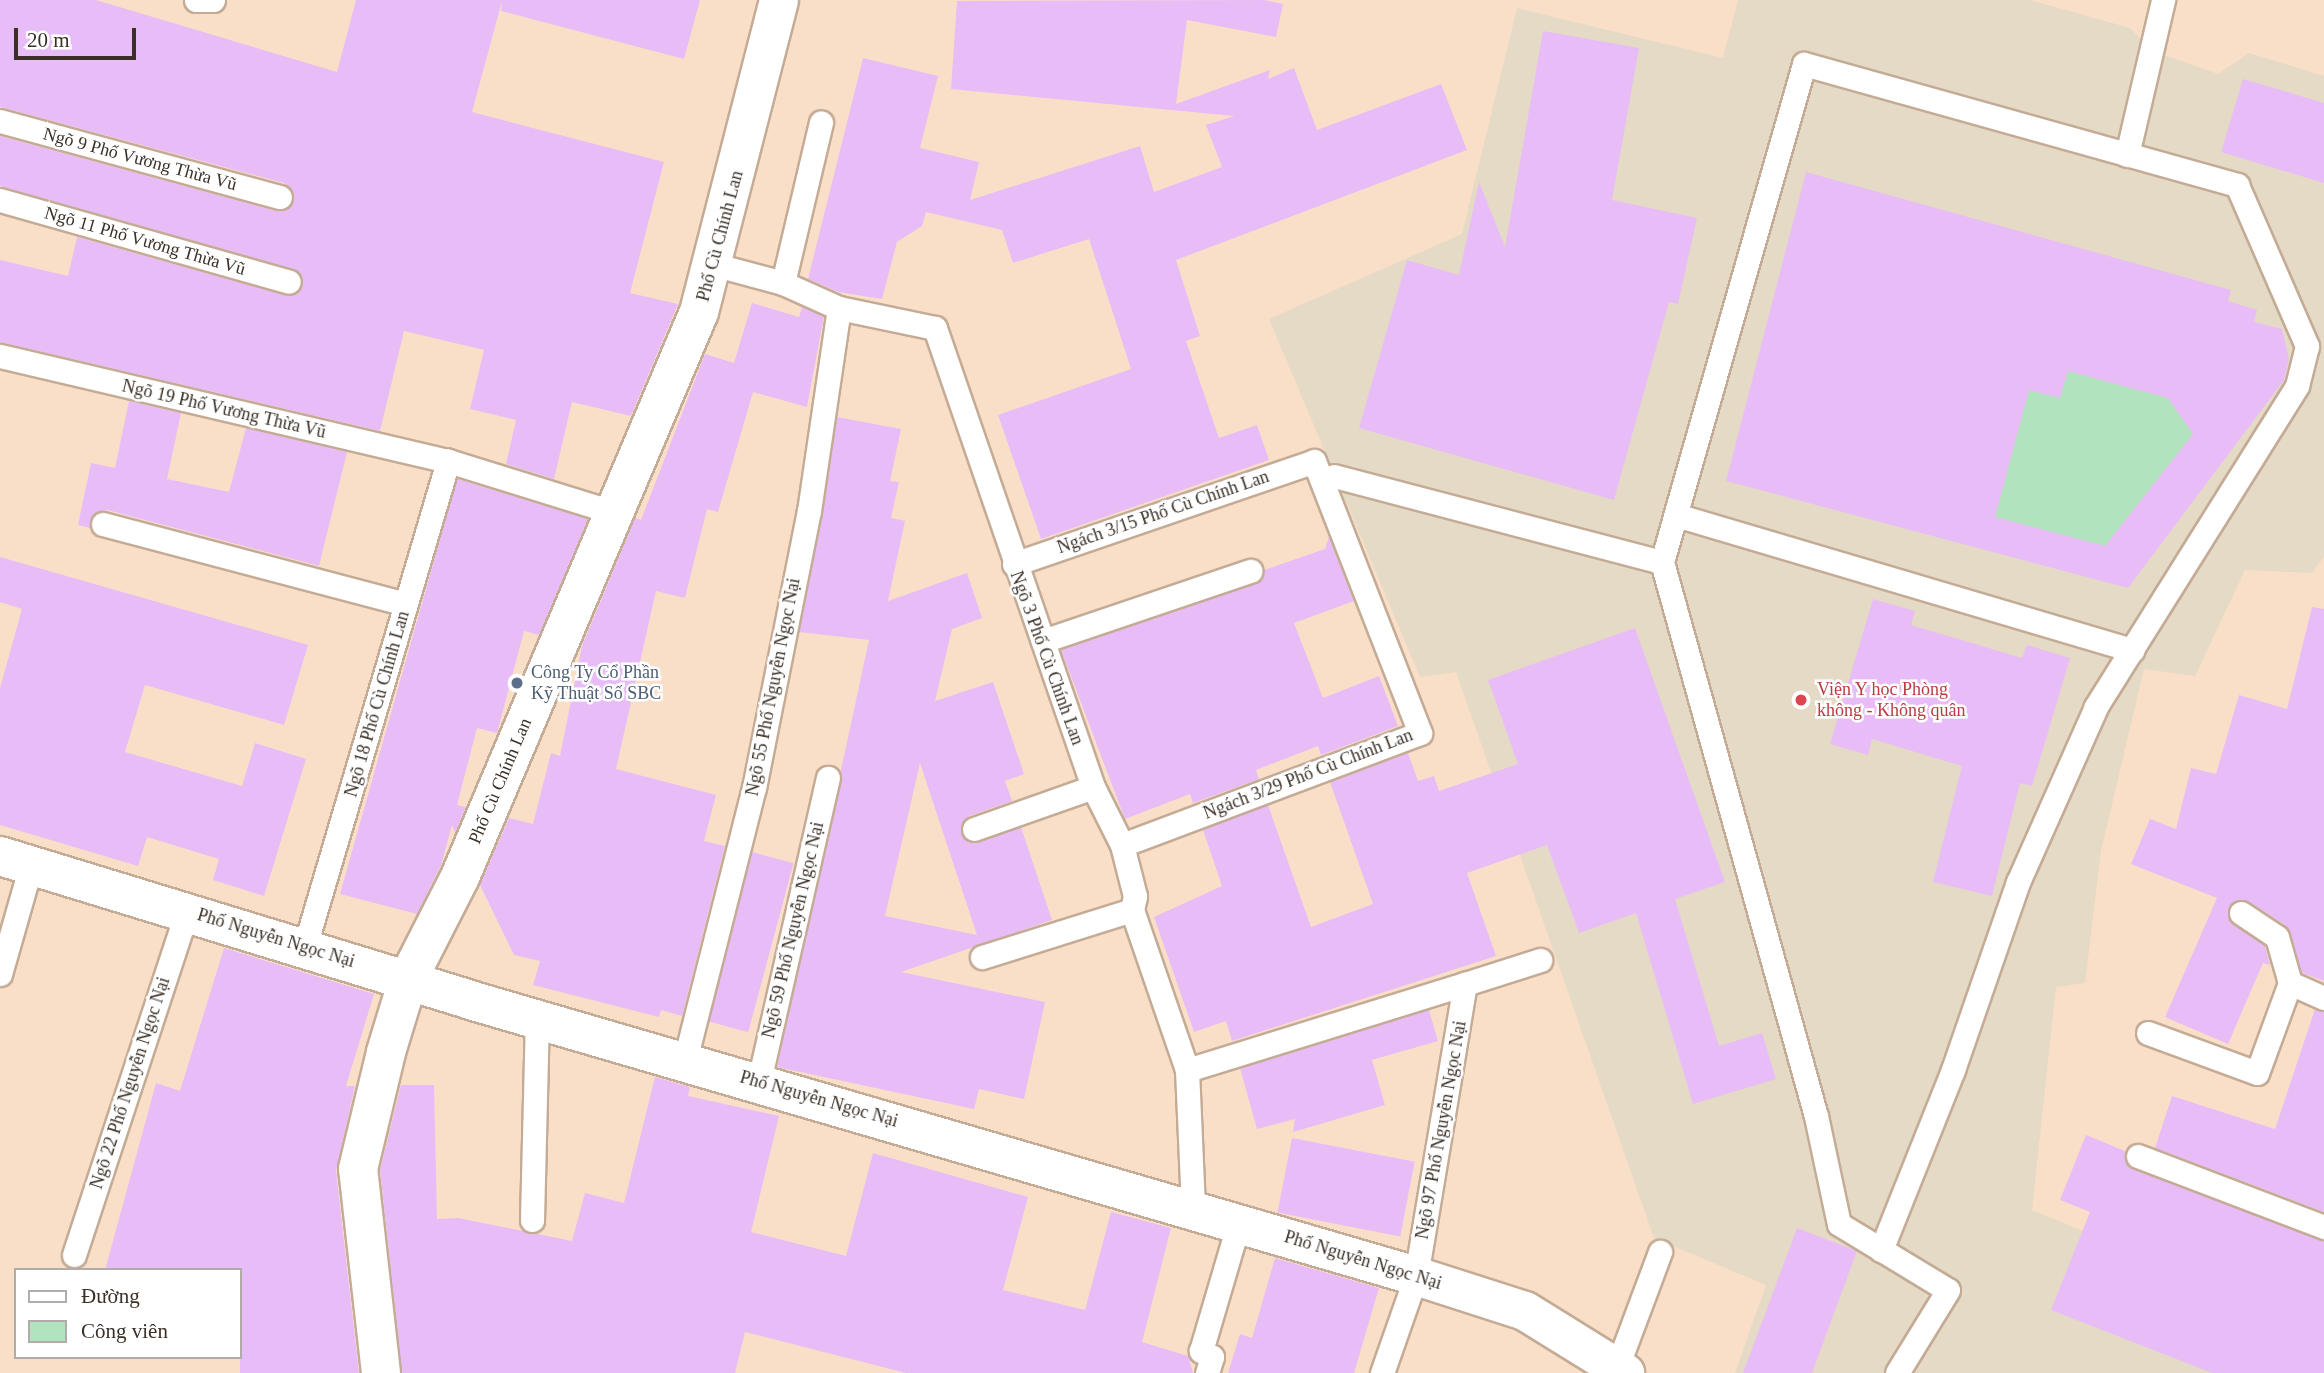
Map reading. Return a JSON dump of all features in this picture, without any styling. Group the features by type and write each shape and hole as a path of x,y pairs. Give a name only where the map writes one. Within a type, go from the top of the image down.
{"street":[{"name":"Phố Cù Chính Lan","path":"381,1373 358,1169 409,977 460,877 616,513 716,265 779,0"},
{"name":"Phố Nguyễn Ngọc Nại","path":"16,861 409,977 537,1020 759,1081 1416,1276 1525,1311 1621,1370"}],"lane":[{"path":"196,0 214,0"},
{"path":"2127,155 2163,0"},
{"path":"1881,1250 1953,1070 2018,881 2096,708 2297,386 2307,346 2237,185 1804,64 1662,562 1816,1116 1839,1224 1881,1250 1948,1290 1897,1373"},
{"name":"Ngõ 9 Phố Vương Thừa Vũ","path":"0,121 280,197"},
{"path":"783,283 821,122"},
{"name":"Ngõ 11 Phố Vương Thừa Vũ","path":"0,200 289,282"},
{"name":"Ngõ 3 Phố Cù Chính Lan","path":"716,265 783,283 839,308 935,328 1014,564 1093,787 1122,845 1135,896 1132,910 1187,1070 1193,1210"},
{"name":"Ngõ 55 Phố Nguyễn Ngọc Nại","path":"685,1060 754,788 809,511 839,308"},
{"name":"Ngõ 19 Phố Vương Thừa Vũ","path":"0,356 448,461 616,513"},
{"name":"Ngõ 18 Phố Cù Chính Lan","path":"305,946 448,461"},
{"name":"Ngách 3/15 Phố Cù Chính Lan","path":"1014,564 1314,461"},
{"name":"Ngách 3/29 Phố Cù Chính Lan","path":"1122,845 1420,733 1314,461"},
{"path":"1334,476 1662,562"},
{"path":"1676,515 2132,650"},
{"path":"103,524 406,604"},
{"path":"1043,641 1251,571"},
{"name":"Ngõ 59 Phố Nguyễn Ngọc Nại","path":"759,1081 828,778"},
{"path":"974,829 1093,787"},
{"path":"0,974 16,861"},
{"path":"982,957 1132,910"},
{"name":"Ngõ 22 Phố Nguyễn Ngọc Nại","path":"74,1255 187,911"},
{"path":"2148,1033 2257,1073 2290,984 2277,937 2241,913"},
{"path":"1187,1070 1540,960"},
{"name":"Ngõ 97 Phố Nguyễn Ngọc Nại","path":"1381,1373 1416,1276 1465,984"},
{"path":"2290,984 2324,998"},
{"path":"532,1220 537,1020"},
{"path":"2138,1156 2324,1227"},
{"path":"1207,1373 1212,1357 1201,1351 1239,1222"},
{"path":"1621,1370 1660,1252"}],"shaded area":[{"name":"Viện Y học Phòng không - Không quân","path":"1738,0 2030,0 2130,28 2153,51 2218,74 2249,53 2324,76 2324,557 2312,573 2245,570 2195,676 2144,669 2101,851 2085,983 2056,987 2032,1210 2324,1330 2324,1373 1735,1373 1766,1285 1654,1238 1456,672 1420,677 1269,319 1462,234 1517,8 1723,58"}],"green space":[{"path":"2068,371 2168,398 2193,434 2105,546 1995,517 2029,390 2060,398"}],"building":[{"path":"0,0 96,0 337,72 356,0 700,0 684,59 501,11 502,1 472,112 664,162 630,293 678,304 631,416 572,402 554,479 506,464 516,420 470,409 484,350 404,331 380,431 0,342 0,260 68,276 77,237 285,295 298,292 303,279 293,269 0,186 0,136 276,211 294,200 284,183 0,107"},
{"path":"1264,0 1283,4 1276,37 1187,20 1176,104 1270,70 1268,79 1294,68 1317,130 1441,84 1467,150 1176,260 1200,336 1186,341 1219,438 1257,425 1269,460 1041,539 998,415 1131,369 1089,239 1013,263 1002,230 926,212 922,226 897,242 882,299 838,292 808,279 863,58 938,76 920,148 979,162 970,200 1140,146 1154,192 1222,167 1206,125 1234,116 951,89 957,1"},
{"path":"1543,31 1639,48 1612,200 1697,218 1678,304 1669,302 1614,500 1359,428 1407,260 1459,275 1479,182 1505,247"},
{"path":"2243,79 2324,103 2324,183 2221,152"},
{"path":"1806,172 2231,290 2228,301 2257,310 2254,322 2282,329 2289,359 2284,380 2128,588 1726,481","holes":["2068,371 2168,398 2193,434 2105,546 1995,517 2029,390 2060,398"]},
{"path":"752,303 799,317 802,307 824,316 807,407 753,392 718,512 707,509 685,598 656,591 616,769 716,795 704,841 725,846 682,1016 661,1010 659,1017 533,985 540,961 514,955 480,885 509,818 533,824 551,753 560,756 582,646 635,518 641,520 705,354 734,363"},
{"path":"129,401 181,413 167,479 229,492 246,428 347,452 319,566 107,510 94,514 90,528 78,525 91,463 115,468"},
{"path":"837,417 901,429 890,481 899,482 891,518 905,521 888,601 967,573 982,618 952,629 935,701 993,682 1024,774 1005,781 1012,801 969,816 961,833 978,842 1021,827 1052,920 901,972 1045,1002 1024,1099 979,1089 974,1109 777,1067 869,640 799,632","holes":["920,763 977,935 885,916"]},
{"path":"457,479 588,519 539,635 524,631 497,733 477,728 457,805 466,807 455,833 452,825 441,865 417,914 340,894"},
{"path":"1329,537 1354,601 1294,623 1323,698 1379,676 1398,726 1321,755 1318,746 1256,770 1259,779 1193,803 1190,794 1125,819 1061,650 1254,584 1264,570 1325,549"},
{"path":"0,557 308,645 284,725 145,685 125,752 242,786 255,743 306,759 264,896 213,880 219,859 147,837 138,866 0,825 0,688 22,609 0,602"},
{"path":"1873,599 1915,611 1911,625 2022,658 2027,645 2070,658 2032,786 2020,783 1992,896 1933,882 1962,766 1872,739 1868,755 1830,744"},
{"path":"2312,607 2324,609 2324,981 2302,973 2285,925 2248,901 2234,901 2229,920 2265,946 2270,965 2263,963 2228,1044 2165,1017 2217,898 2131,864 2150,819 2176,829 2191,768 2216,774 2239,695 2287,709"},
{"path":"1635,628 1725,882 1675,899 1719,1046 1762,1033 1776,1079 1693,1104 1636,913 1579,933 1547,845 1467,873 1496,956 1232,1041 1226,1021 1194,1032 1154,917 1222,886 1203,830 1268,805 1311,927 1373,904 1330,782 1408,753 1418,781 1434,776 1439,791 1518,764 1488,680"},
{"path":"752,852 794,863 748,1032 707,1021"},
{"path":"224,948 374,994 346,1086 355,1086 336,1171 359,1373 240,1373 242,1268 106,1268 156,1083 180,1091"},
{"path":"2315,1009 2324,1012 2324,1212 2155,1148 2172,1096 2275,1129"},
{"path":"1429,1010 1438,1041 1372,1060 1385,1105 1293,1132 1295,1119 1257,1129 1240,1068"},
{"path":"655,1077 690,1087 688,1096 779,1116 751,1232 846,1256 873,1153 1028,1197 1003,1290 1085,1310 1111,1212 1171,1228 1142,1342 1188,1356 1193,1373 906,1373 745,1332 735,1373 402,1373 380,1170 401,1085 434,1085 437,1219 458,1218 572,1241 585,1193 624,1203"},
{"path":"2086,1135 2125,1151 2133,1169 2324,1241 2324,1373 2212,1373 2051,1310 2090,1212 2060,1200"},
{"path":"1292,1138 1415,1162 1400,1236 1277,1213"},
{"path":"1797,1228 1857,1251 1812,1373 1743,1373"},
{"path":"1275,1258 1379,1288 1354,1373 1228,1373 1240,1334 1252,1338"}],"place":[{"name":"Công Ty Cổ Phần Kỹ Thuật Số SBC","path":"517,683"},
{"name":"Viện Y học Phòng không - Không quân","path":"1801,700"}]}
